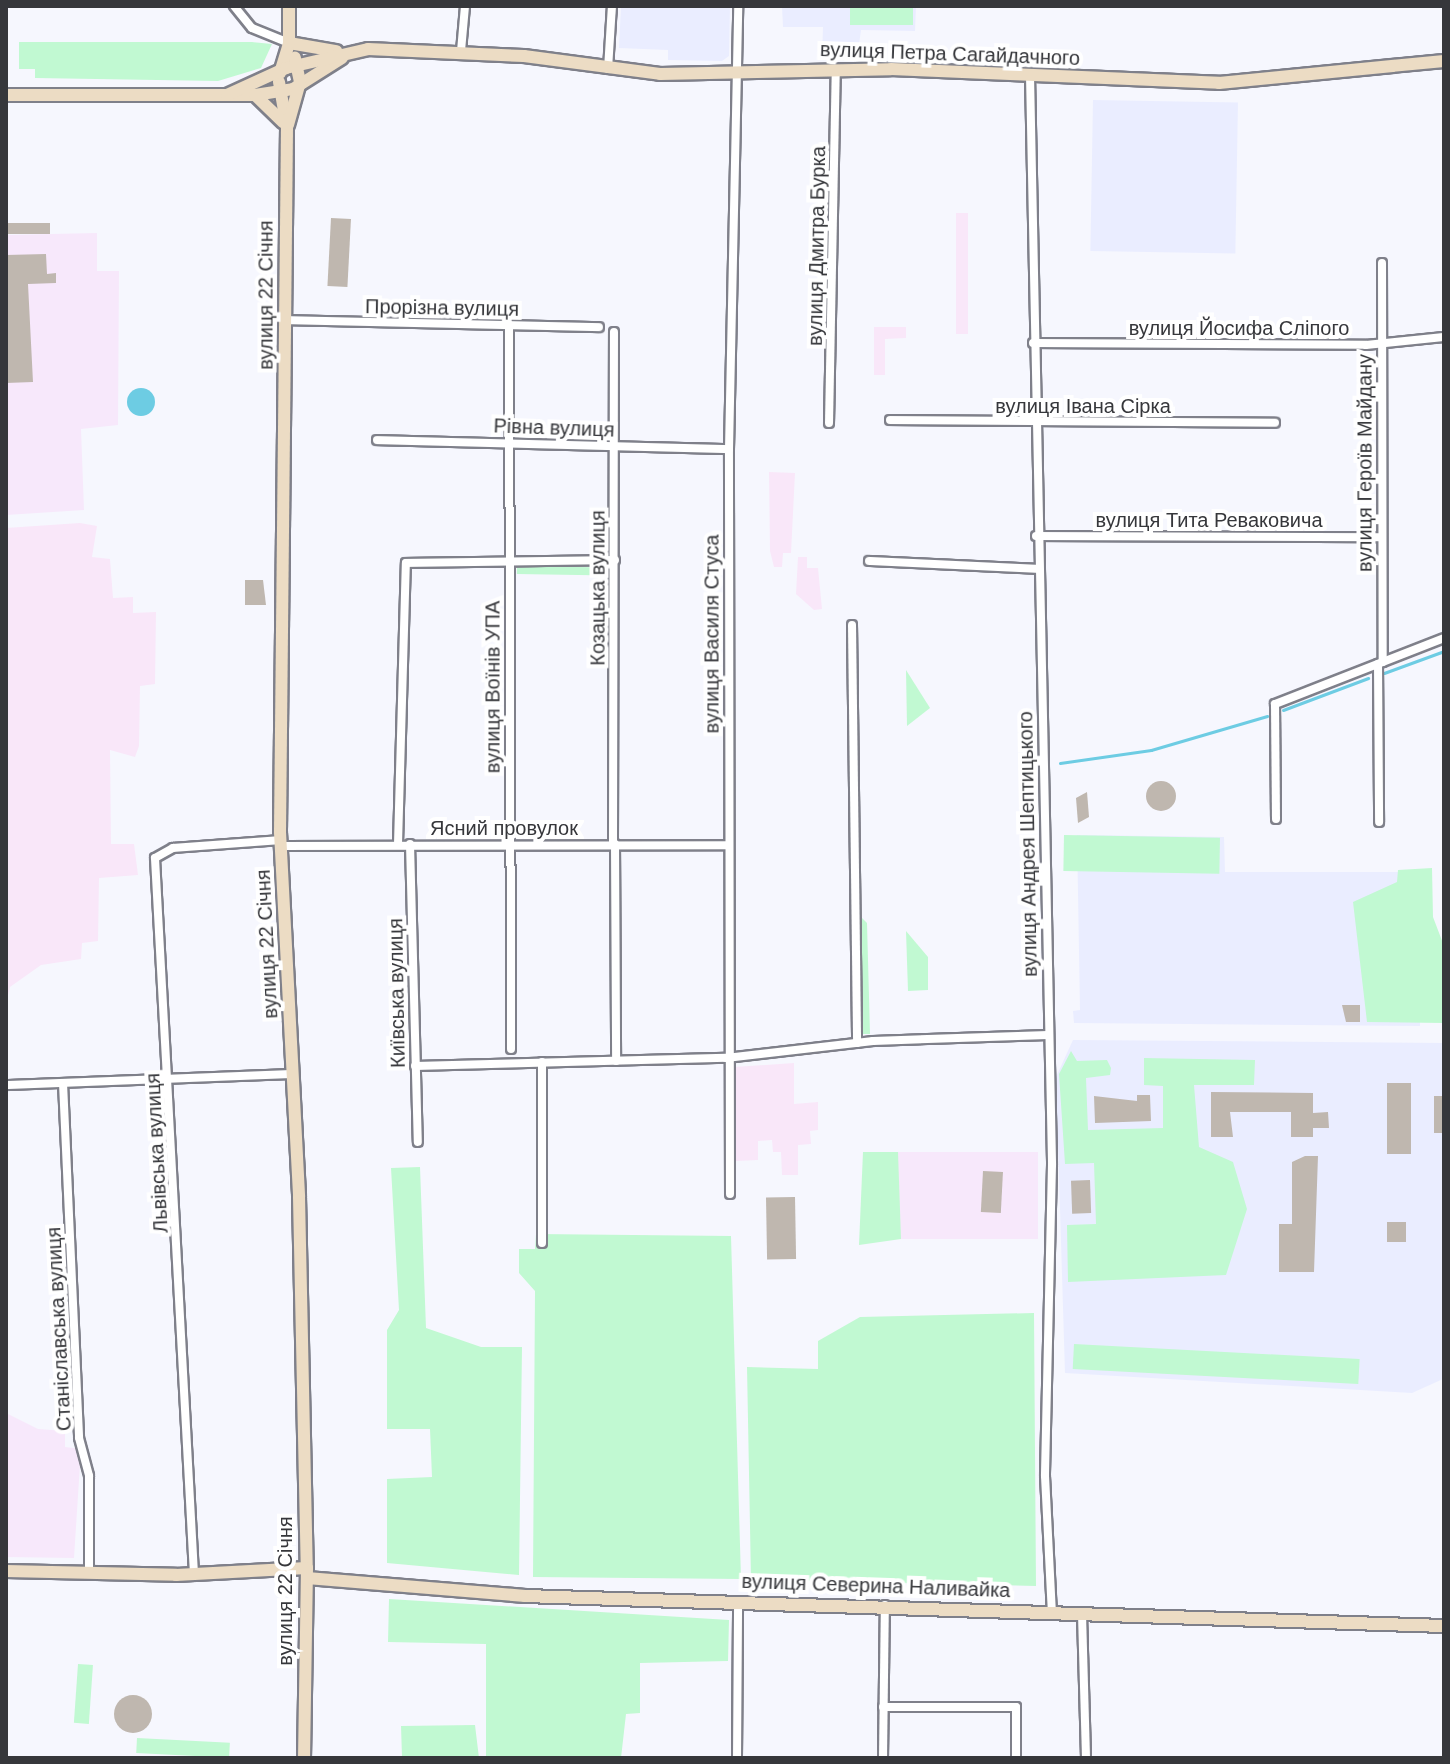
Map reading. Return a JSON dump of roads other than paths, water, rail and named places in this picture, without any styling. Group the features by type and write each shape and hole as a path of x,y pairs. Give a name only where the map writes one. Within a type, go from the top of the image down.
{"street":[{"path":"234,6 252,28 289,43 353,51"},
{"path":"287,128 291,80 289,6"},
{"path":"461,51 465,6"},
{"path":"608,70 612,6"},
{"name":"вулиця Василя Стуса","path":"730,1194 726,1058 729,449 738,6"},
{"path":"6,95 255,95 353,51"},
{"path":"227,95 291,80 353,51"},
{"name":"вулиця Петра Сагайдачного","path":"353,51 461,51 608,70 735,75 836,69 1262,82 1444,61"},
{"name":"вулиця Дмитра Бурка","path":"829,423 836,69"},
{"name":"вулиця Андрея Шептицького","path":"1030,75 1052,1286 1045,1476 1052,1613"},
{"path":"287,128 291,80"},
{"path":"255,95 287,128"},
{"name":"вулиця 22 Січня","path":"287,128 281,843 294,1074 307,1573 304,1758"},
{"name":"вулиця Героїв Майдану","path":"1379,822 1382,263"},
{"name":"Прорізна вулиця","path":"285,320 599,327"},
{"name":"вулиця Воїнів УПА","path":"509,325 511,1049"},
{"name":"Козацька вулиця","path":"614,332 616,1061"},
{"name":"вулиця Йосифа Сліпого","path":"1033,343 1381,341 1444,337"},
{"name":"вулиця Івана Сірка","path":"890,420 1275,423"},
{"name":"Рівна вулиця","path":"377,440 729,449"},
{"name":"вулиця Тита Реваковича","path":"1036,536 1381,537"},
{"path":"398,844 406,563 615,560"},
{"path":"869,561 1037,569"},
{"path":"852,625 857,1043"},
{"path":"1276,819 1275,704 1444,638"},
{"name":"Ясний провулок","path":"281,843 728,845"},
{"name":"Львівська вулиця","path":"194,1574 155,858 173,848 281,843"},
{"name":"Київська вулиця","path":"410,844 418,1142"},
{"path":"415,1066 726,1058 857,1043 1048,1035"},
{"path":"542,1062 542,1243"},
{"path":"6,1085 294,1074"},
{"name":"Станіславська вулиця","path":"63,1083 79,1438 89,1476 89,1573"},
{"name":"вулиця Северина Наливайка","path":"6,1571 307,1573 484,1594 1444,1626"},
{"path":"737,1758 738,1601"},
{"path":"883,1758 885,1605"},
{"path":"1082,1614 1086,1758"},
{"path":"883,1707 1016,1707 1016,1758"}],"water":[{"path":"141,388 151,392 155,402 151,412 141,416 131,412 127,402 131,392"}],"waterway":[{"path":"1384,673 1444,651"},
{"path":"1283,710 1368,678"},
{"path":"1060,763 1151,750 1267,716"}]}
